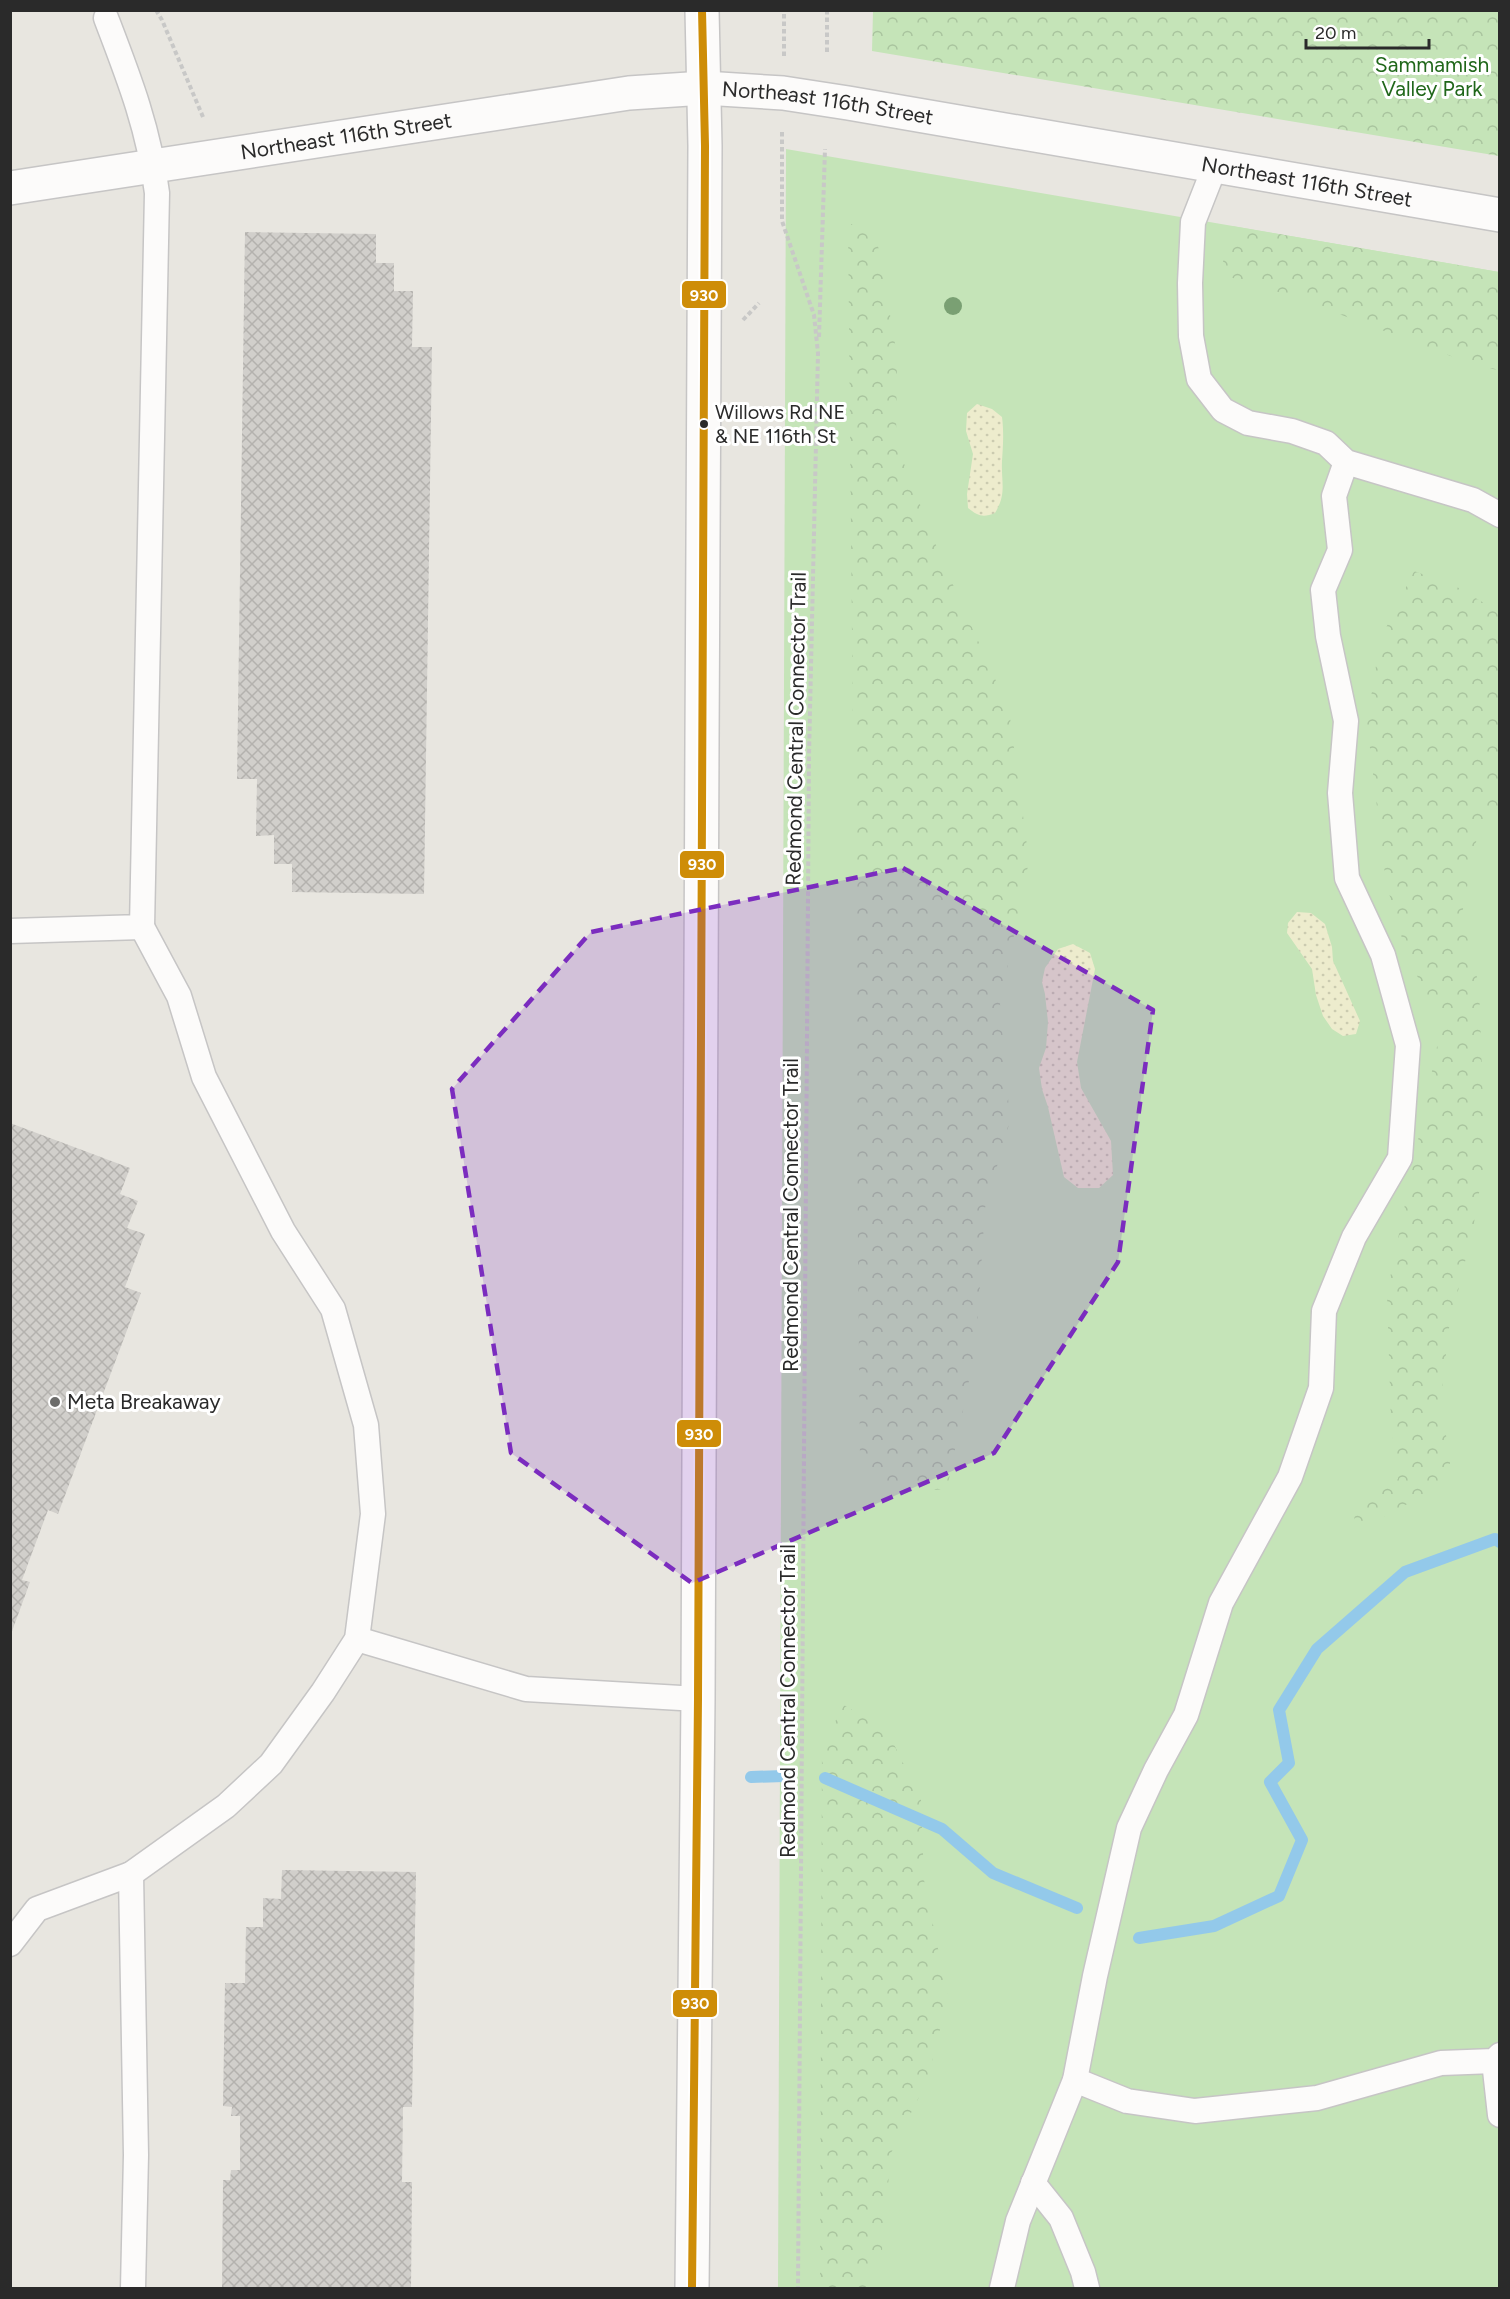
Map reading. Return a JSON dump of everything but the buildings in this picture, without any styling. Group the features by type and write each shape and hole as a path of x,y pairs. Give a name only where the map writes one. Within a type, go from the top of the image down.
{"main road":[{"path":"692,2289 698,1698 704,88 702,10"},
{"name":"Northeast 116th Street","path":"10,188 629,93 704,88 783,93 848,103 1500,215"}],"lane":[{"path":"10,1909 37,1909 131,1874 226,1806 271,1764 323,1692 357,1639 373,1514 366,1425 333,1309 283,1231 204,1077 179,996 142,927 157,193 154,166 141,111 106,18"},
{"path":"1215,166 1193,222 1190,283 1191,336 1199,379 1223,410 1248,423 1292,431 1326,443 1346,462 1473,500 1500,515"},
{"path":"1002,2289 1018,2221 1075,2080 1095,1976 1129,1828 1156,1770 1186,1715 1221,1603 1290,1477 1321,1388 1324,1311 1354,1237 1400,1158 1408,1045 1383,955 1347,878 1340,793 1346,721 1328,636 1323,590 1341,550 1334,496 1346,462"},
{"path":"10,931 142,927"},
{"path":"357,1639 526,1689 698,1698"},
{"path":"131,1874 136,2156 133,2289"},
{"path":"10,1944 37,1909"},
{"path":"1075,2080 1127,2101 1195,2111 1317,2098 1441,2063 1497,2058 1500,2115"},
{"path":"1033,2183 1061,2218 1083,2272 1087,2289"}],"path":[{"path":"156,10 203,117"},
{"path":"784,10 784,24"},
{"path":"827,10 827,53"},
{"name":"Redmond Central Connector Trail","path":"782,147 782,222 814,315 818,353 809,756 798,2289"},
{"path":"818,353 825,149"}],"highlighted area":[{"path":"903,868 1153,1010 1118,1262 994,1453 692,1583 511,1453 452,1089 591,932"}],"green space":[{"name":"Sammamish Valley Park","path":"873,11 1499,11 1499,156 872,51"},
{"path":"786,149 1499,272 1499,2288 778,2288"},
{"path":"848,222 877,240 897,355 896,443 941,558 1009,710 1029,861 1000,1004 1010,1121 985,1208 976,1346 947,1489 900,1492 860,1461"},
{"path":"1232,226 1499,272 1499,370 1480,367 1291,296 1220,274"},
{"path":"1414,571 1457,587 1499,612 1499,810 1478,832 1462,914 1479,986 1485,1157 1473,1229 1449,1328 1440,1407 1450,1454 1450,1481 1374,1522 1354,1520 1358,1498 1398,1479 1391,1423 1387,1293 1442,1022 1408,959 1386,883 1367,723 1380,640"},
{"path":"844,1705 888,1732 921,1800 924,1880 948,1998 927,2081 891,2153 882,2251 866,2288 820,2288 822,1746"}],"sand":[{"path":"977,404 992,409 1002,417 1003,429 1001,500 995,513 984,516 968,508 967,494 973,454 966,431 967,413"},
{"path":"1297,912 1311,913 1325,924 1332,947 1333,961 1360,1021 1356,1034 1343,1036 1332,1029 1323,1016 1316,995 1312,969 1287,933 1288,923"},
{"path":"1073,944 1090,953 1095,969 1077,1062 1081,1088 1111,1141 1113,1175 1099,1188 1078,1188 1064,1177 1039,1068 1046,1048 1048,1022 1042,982 1045,968 1058,949"}],"waterway":[{"path":"1139,1938 1214,1926 1279,1896 1302,1840 1270,1782 1289,1763 1279,1710 1317,1649 1405,1572 1495,1539 1500,1542"},
{"path":"751,1777 784,1776"},
{"path":"825,1778 942,1829 993,1873 1077,1908"}],"transit line":[{"name":"930","path":"692,2288 698,1699 705,146 702,10"}],"place":[{"name":"Willows Rd NE & NE 116th St","path":"704,424"},
{"name":"Meta Breakaway","path":"55,1402"}]}
